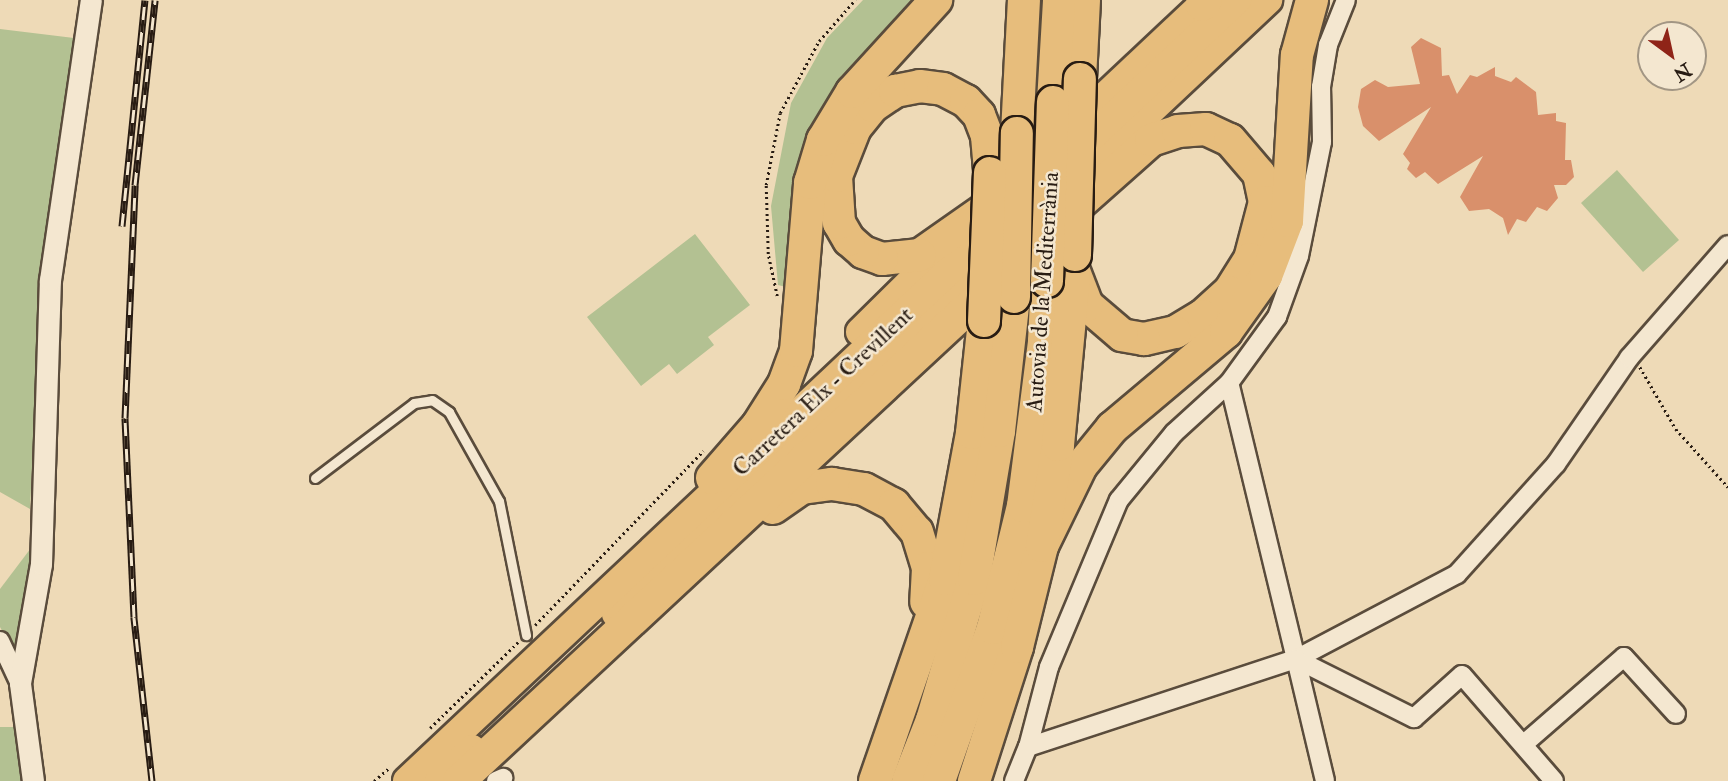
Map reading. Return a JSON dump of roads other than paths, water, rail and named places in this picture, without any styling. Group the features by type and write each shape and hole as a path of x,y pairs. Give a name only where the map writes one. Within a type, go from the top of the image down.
{"highway":[{"path":"708,464 758,425 784,384 796,351 810,183 823,140 852,92 936,0"},
{"name":"Autovia de la Mediterrània","path":"908,781 932,720 974,579 999,430 1014,297 1017,133 1024,0"},
{"name":"Autovia de la Mediterrània","path":"939,781 993,628 1023,506 1044,341 1065,269 1053,102 1059,0"},
{"path":"974,781 1017,647 1042,546 1058,445 1065,269 1084,0"},
{"name":"Carretera Elx - Crevillent","path":"400,773 491,701 1237,0"},
{"name":"Carretera Elx - Crevillent","path":"439,781 1268,0"},
{"path":"1042,546 1081,466 1112,428 1226,332 1266,276 1287,221 1297,55 1312,0"},
{"path":"491,701 708,464 984,211 1205,2"},
{"path":"875,781 945,579 972,433 984,321 990,173 987,136 979,115 966,100 943,89 920,86 895,91 873,106 855,128 836,176 839,223 849,240 863,252 882,259 920,255 984,211"},
{"path":"460,781 1151,140 1178,131 1206,130 1230,140 1259,174 1265,202 1250,258 1229,292 1202,316 1175,332 1144,339 1122,335 1087,305 1065,269"},
{"path":"629,627 755,521 802,488 832,484 864,489 894,505 916,532 928,568 922,649"}],"street":[{"path":"33,781 23,691 41,564 50,280 91,0"},
{"path":"23,691 48,548 57,260 96,0"},
{"path":"1013,781 1028,747 1049,667 1119,500 1174,433 1229,383 1277,317 1299,256 1322,142 1321,87 1328,44 1346,0"},
{"path":"1028,747 1296,659 1457,574 1556,464 1629,358 1728,245"},
{"path":"1229,383 1325,781"},
{"path":"0,641 23,691 39,781"},
{"path":"1525,743 1624,657 1676,714"},
{"path":"1296,659 1414,718 1462,675 1525,743 1554,781"}],"lane":[{"path":"315,478 414,403 432,400 449,411 499,501 526,635"}],"railway":[{"path":"122,226 145,0"},
{"path":"152,781 134,617 125,418 135,185 155,0"}]}
